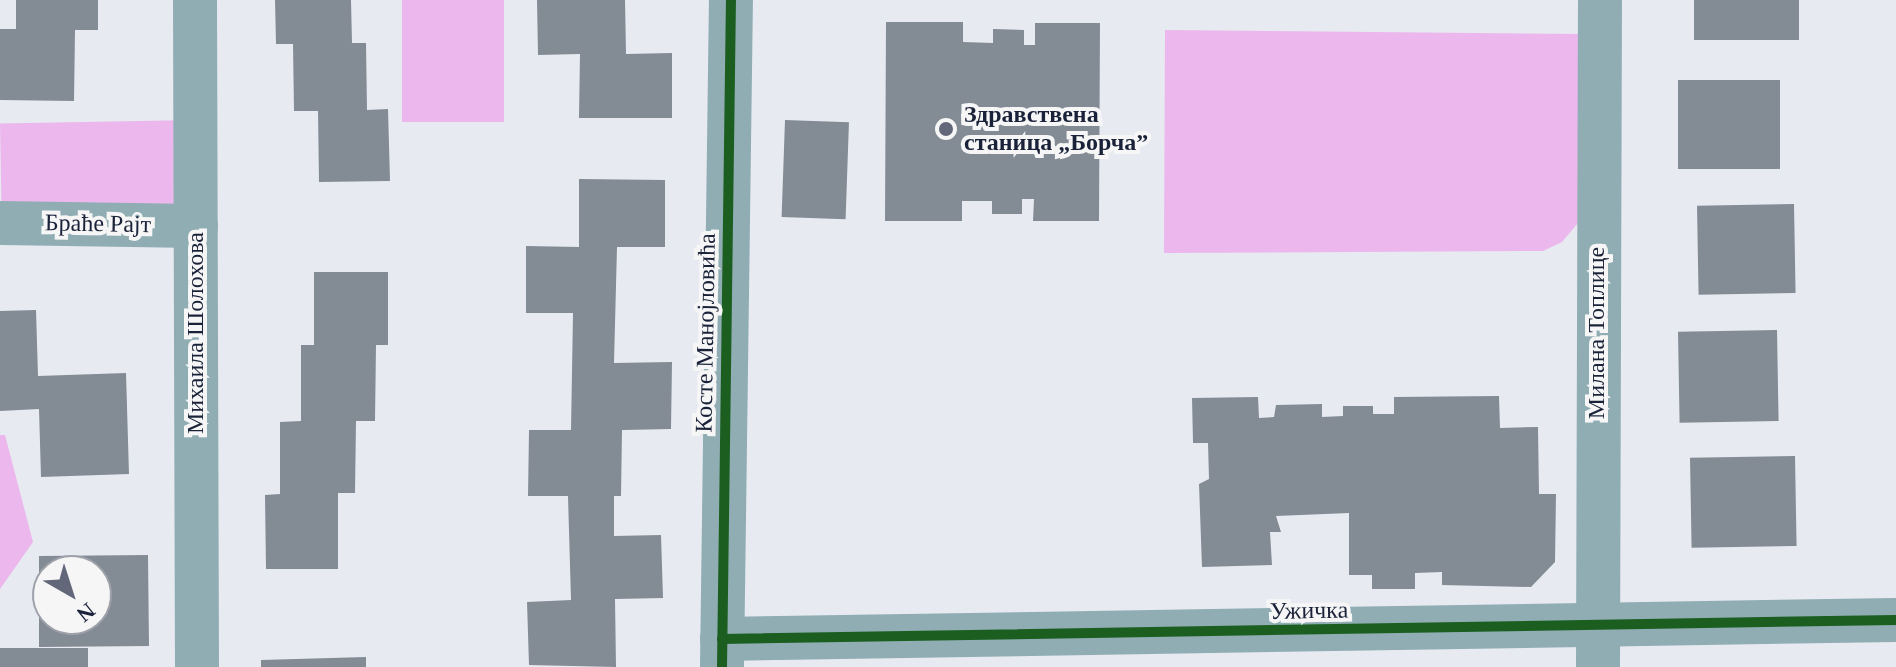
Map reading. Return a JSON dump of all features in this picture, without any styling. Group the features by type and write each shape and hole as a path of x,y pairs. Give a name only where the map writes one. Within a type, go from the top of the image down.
{"street":[{"name":"Михаила Шолохова","path":"195,0 197,667"},
{"name":"Косте Манојловића","path":"722,653 731,0"},
{"name":"Милана Топлице","path":"1598,647 1600,0"},
{"name":"Браће Рајт","path":"0,223 196,226"},
{"name":"Ужичка","path":"722,653 1598,647 1896,620"}],"shaded area":[{"path":"402,0 504,0 504,122 402,122"},
{"path":"1165,30 1581,34 1583,217 1562,242 1543,251 1164,253"},
{"path":"195,120 197,226 2,229 0,123"},
{"path":"0,435 5,435 33,542 0,589"}],"building":[{"path":"16,0 98,0 98,30 75,30 74,101 0,100 0,29 16,29"},
{"path":"275,0 351,0 352,43 366,43 367,110 388,109 390,181 319,182 318,111 294,111 293,44 276,44"},
{"path":"537,0 625,0 626,54 672,53 672,118 579,118 580,54 538,55"},
{"path":"1694,0 1799,0 1799,40 1694,40"},
{"path":"886,22 963,22 963,42 993,43 993,29 1024,30 1024,45 1035,45 1035,23 1100,23 1099,221 1033,221 1034,199 1022,199 1022,214 992,214 992,201 962,201 962,221 885,221"},
{"path":"1678,80 1780,80 1780,169 1678,169"},
{"path":"785,120 849,122 846,219 782,217"},
{"path":"579,179 665,180 665,247 617,247 614,363 672,362 671,429 622,430 621,496 614,496 614,536 661,535 663,598 615,599 616,667 529,665 527,602 571,600 568,496 528,496 529,430 571,430 573,313 526,313 526,246 579,247"},
{"path":"1794,204 1796,293 1699,295 1697,206"},
{"path":"314,272 388,272 388,345 376,345 375,421 356,421 355,493 338,493 338,569 266,569 265,495 280,494 280,422 301,421 301,345 314,345"},
{"path":"36,310 38,376 126,373 129,474 41,477 39,409 0,411 0,311"},
{"path":"1777,330 1779,421 1680,423 1678,332"},
{"path":"1499,396 1500,428 1538,427 1539,494 1556,494 1555,562 1531,587 1442,585 1442,572 1415,573 1415,589 1372,589 1372,575 1349,575 1349,513 1276,516 1281,532 1270,532 1272,565 1202,567 1199,484 1209,479 1208,443 1193,443 1192,398 1258,397 1259,418 1274,417 1276,405 1322,404 1322,417 1343,416 1343,406 1373,406 1373,414 1394,414 1394,397"},
{"path":"1795,456 1797,546 1692,548 1690,458"},
{"path":"112,555 148,555 149,646 39,647 39,635 112,635"},
{"path":"0,648 88,648 88,667 0,667"},
{"path":"366,657 366,667 261,667 261,660"}],"cycle path":[{"path":"722,667 731,0"},
{"path":"722,639 1896,620"}],"place":[{"name":"Здравствена станица „Борча”","path":"946,129"}]}
